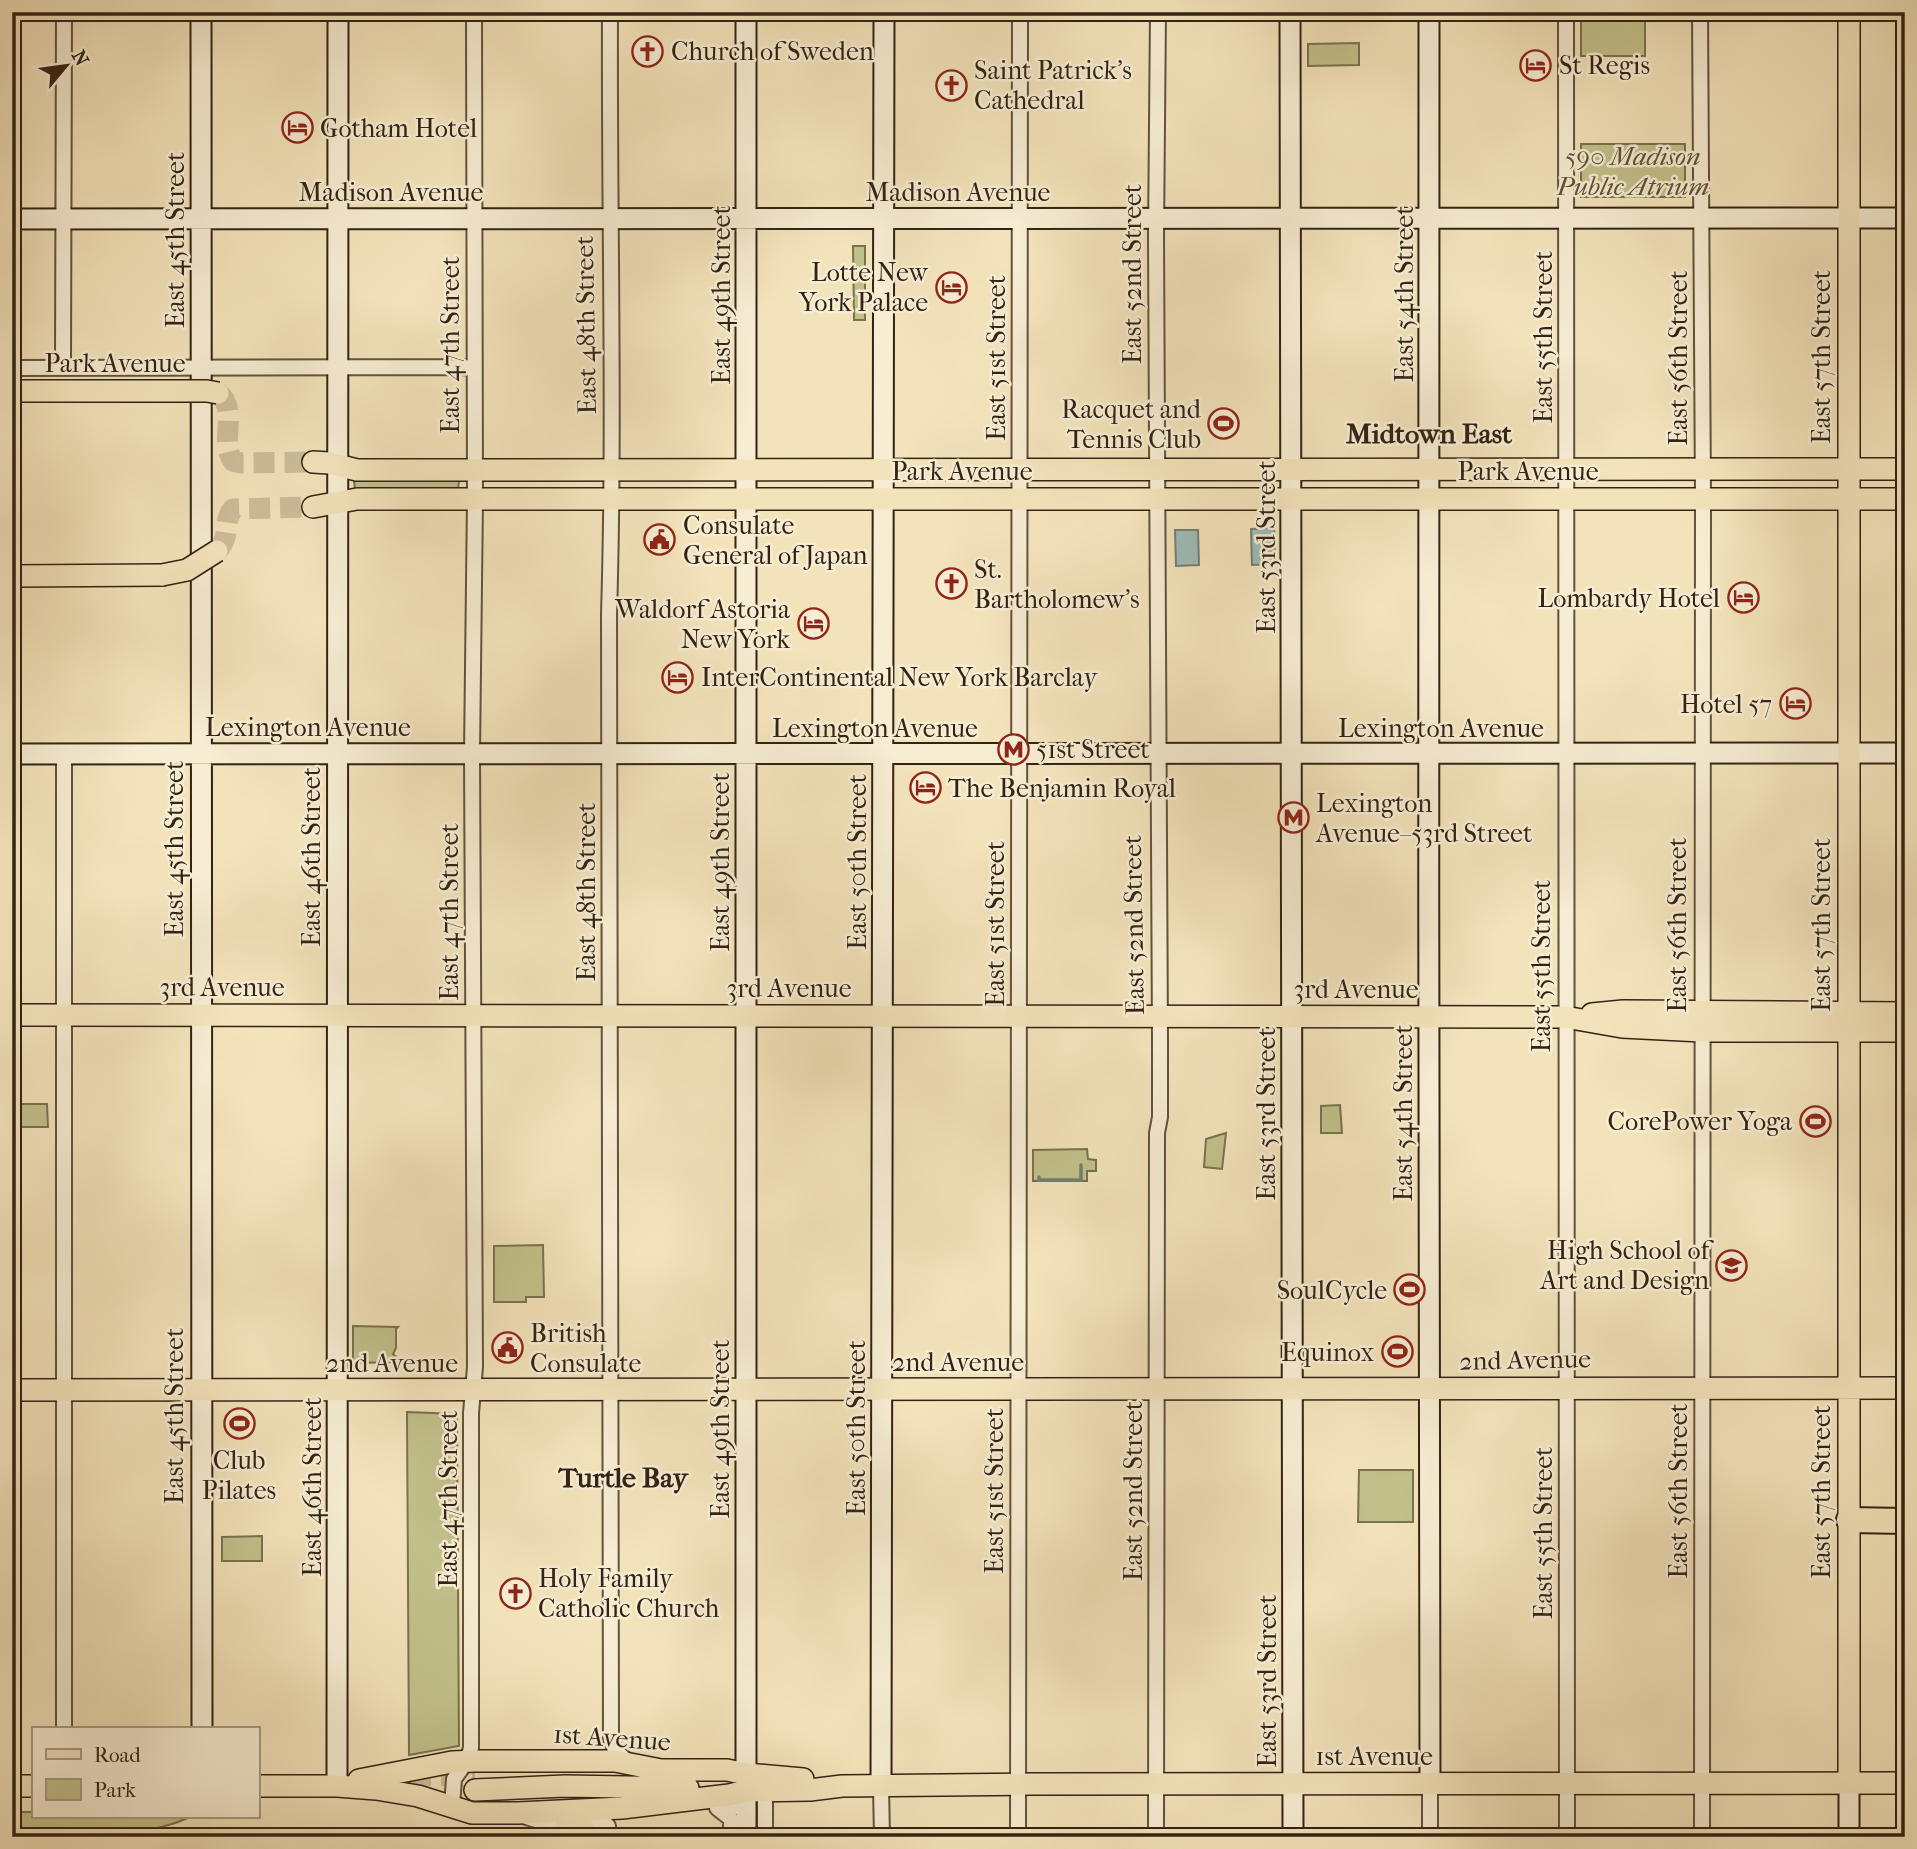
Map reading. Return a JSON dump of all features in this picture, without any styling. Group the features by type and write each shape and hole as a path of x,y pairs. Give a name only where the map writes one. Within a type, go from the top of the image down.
{"highway":[{"path":"1849,1520 1905,1521"}],"main road":[{"name":"East 45th Street","path":"201,12 202,1727"},
{"name":"East 46th Street","path":"337,1786 338,12"},
{"name":"East 49th Street","path":"746,12 746,1390 752,1785 746,1837"},
{"name":"East 50th Street","path":"881,1786 884,12"},
{"name":"East 53rd Street","path":"1290,12 1293,1837"},
{"name":"East 54th Street","path":"1429,12 1430,1784"},
{"name":"East 57th Street","path":"1849,12 1849,1837"},
{"name":"Madison Avenue","path":"12,219 1905,218"},
{"name":"Park Avenue","path":"12,391 218,393"},
{"name":"Park Avenue","path":"313,462 357,470 1905,469"},
{"name":"Park Avenue","path":"313,507 357,499 475,498 1905,499"},
{"path":"12,576 171,575 191,568 217,551"},
{"name":"Lexington Avenue","path":"12,754 1905,753"},
{"name":"3rd Avenue","path":"12,1015 1565,1017 1623,1011 1702,1021 1849,1022 1905,1031"},
{"path":"1883,1012 1905,1024"},
{"name":"3rd Avenue","path":"1849,1022 1883,1012 1905,1013"},
{"name":"2nd Avenue","path":"12,1390 1905,1388"},
{"name":"1st Avenue","path":"337,1786 394,1773 473,1775 615,1761 661,1770 727,1770 752,1785 810,1790 842,1786 1018,1784 1905,1783"},
{"path":"473,1775 565,1786 724,1788 752,1785"},
{"name":"1st Avenue","path":"259,1786 337,1786 399,1792 472,1813 518,1813 622,1808 729,1795 752,1785"},
{"path":"12,1786 32,1786"}],"street":[{"path":"63,368 64,12"},
{"name":"East 47th Street","path":"452,1806 454,1779 473,1775 471,1413 474,1016 474,12"},
{"name":"East 48th Street","path":"610,12 611,1740 618,1754 631,1763"},
{"name":"East 51st Street","path":"1018,1837 1020,12"},
{"name":"East 52nd Street","path":"1156,1837 1159,1017 1156,218 1158,12"},
{"name":"East 55th Street","path":"1566,12 1567,1837"},
{"name":"East 56th Street","path":"1700,12 1703,470 1702,1837"},
{"path":"12,368 473,367"},
{"path":"64,754 64,1727"},
{"name":"East 54th Street","path":"1430,1784 1430,1837"},
{"path":"752,1785 765,1837"},
{"name":"East 50th Street","path":"881,1786 882,1837"},
{"path":"731,1837 731,1818 717,1808 733,1803 737,1807 737,1837"},
{"path":"518,1813 538,1822 578,1830 603,1821 608,1826 609,1837"}],"green space":[{"path":"1581,12 1645,12 1645,56 1581,56"},
{"path":"1359,43 1359,65 1308,66 1308,44"},
{"name":"590 Madison Public Atrium","path":"1581,144 1685,144 1685,197 1581,197"},
{"path":"853,246 865,246 865,320 854,320"},
{"path":"354,480 459,480 458,490 355,490"},
{"path":"12,1104 47,1104 48,1127 12,1127"},
{"path":"1340,1105 1342,1133 1321,1133 1321,1106"},
{"path":"1226,1133 1222,1169 1204,1167 1206,1139"},
{"path":"1087,1149 1088,1159 1096,1160 1096,1171 1087,1171 1087,1181 1033,1181 1033,1150"},
{"path":"543,1245 544,1297 526,1297 526,1302 494,1302 494,1246"},
{"path":"353,1326 398,1327 393,1354 401,1362 353,1363"},
{"path":"407,1412 457,1414 459,1746 409,1755"},
{"path":"1359,1470 1413,1470 1413,1522 1358,1522"},
{"path":"262,1536 262,1561 222,1561 222,1537"},
{"path":"12,1812 32,1812 32,1818 188,1818 129,1834 86,1837 12,1836"}],"water":[{"path":"1274,528 1275,564 1252,565 1251,529"},
{"path":"1175,530 1198,530 1199,565 1176,566"}],"waterway":[{"path":"1039,1177 1039,1180 1081,1180 1081,1165"}],"tunnel":[{"path":"218,393 227,407 228,444 233,461 313,462"},
{"path":"217,551 224,540 233,509 313,507"},
{"path":"410,1776 475,1775"}],"place":[{"name":"Church of Sweden","path":"648,51"},
{"name":"St Regis","path":"1536,65"},
{"name":"Saint Patrick’s Cathedral","path":"951,85"},
{"name":"Gotham Hotel","path":"297,128"},
{"name":"Lotte New York Palace","path":"951,287"},
{"name":"Racquet and Tennis Club","path":"1224,424"},
{"name":"Consulate General of Japan","path":"660,540"},
{"name":"St. Bartholomew's","path":"951,584"},
{"name":"Lombardy Hotel","path":"1743,598"},
{"name":"Waldorf Astoria New York","path":"813,624"},
{"name":"InterContinental New York Barclay","path":"678,677"},
{"name":"Hotel 57","path":"1795,704"},
{"name":"51st Street","path":"1013,749"},
{"name":"The Benjamin Royal","path":"925,788"},
{"name":"Lexington Avenue–53rd Street","path":"1293,818"},
{"name":"CorePower Yoga","path":"1815,1121"},
{"name":"High School of Art and Design","path":"1732,1265"},
{"name":"SoulCycle","path":"1410,1290"},
{"name":"British Consulate","path":"507,1348"},
{"name":"Equinox","path":"1397,1352"},
{"name":"Club Pilates","path":"239,1424"},
{"name":"Holy Family Catholic Church","path":"515,1593"}],"district":[{"name":"Midtown East","path":"1429,433"},
{"name":"Turtle Bay","path":"623,1477"}]}
